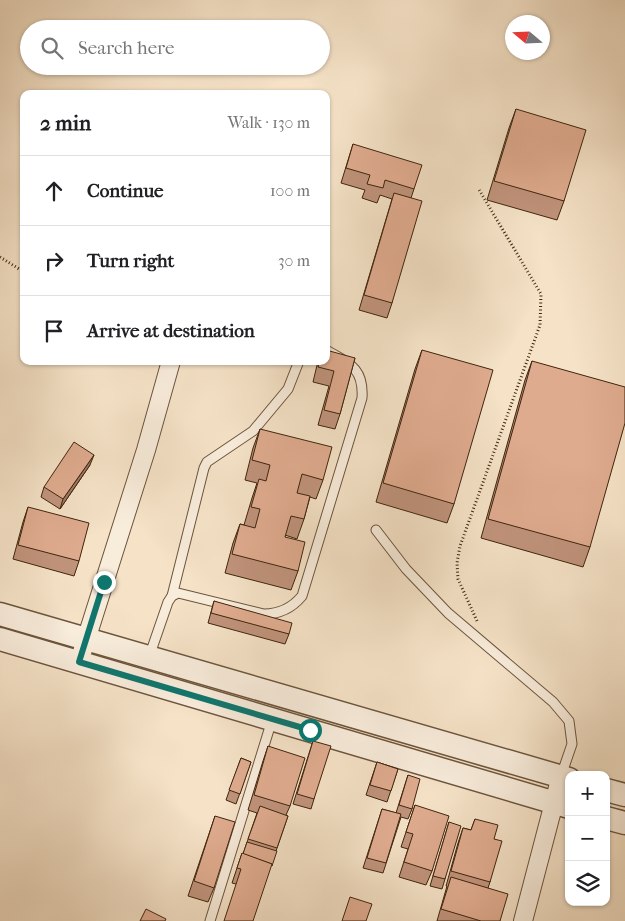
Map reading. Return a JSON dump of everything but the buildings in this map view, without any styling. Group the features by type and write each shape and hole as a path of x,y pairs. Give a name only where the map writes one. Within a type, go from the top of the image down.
{"street":[{"path":"79,662 146,450 170,365"},
{"path":"0,614 565,778 561,804 523,921"},
{"path":"0,638 561,804"},
{"path":"610,791 625,796"},
{"path":"610,819 625,823"}],"lane":[{"path":"172,596 178,593 270,614 275,614 296,604 302,596 360,410 362,398 363,388 357,371 351,364 330,352"},
{"path":"149,658 168,602 172,596 207,462 254,431 288,389 297,365"},
{"path":"376,530 406,569 448,612 553,702 569,721 572,744 566,771"},
{"path":"210,921 272,718"}],"path":[{"path":"478,188 542,294 540,325 460,546 457,563 458,579 489,646"},
{"path":"0,257 20,270"}],"route":[{"path":"104,582 79,662 310,730"}]}
